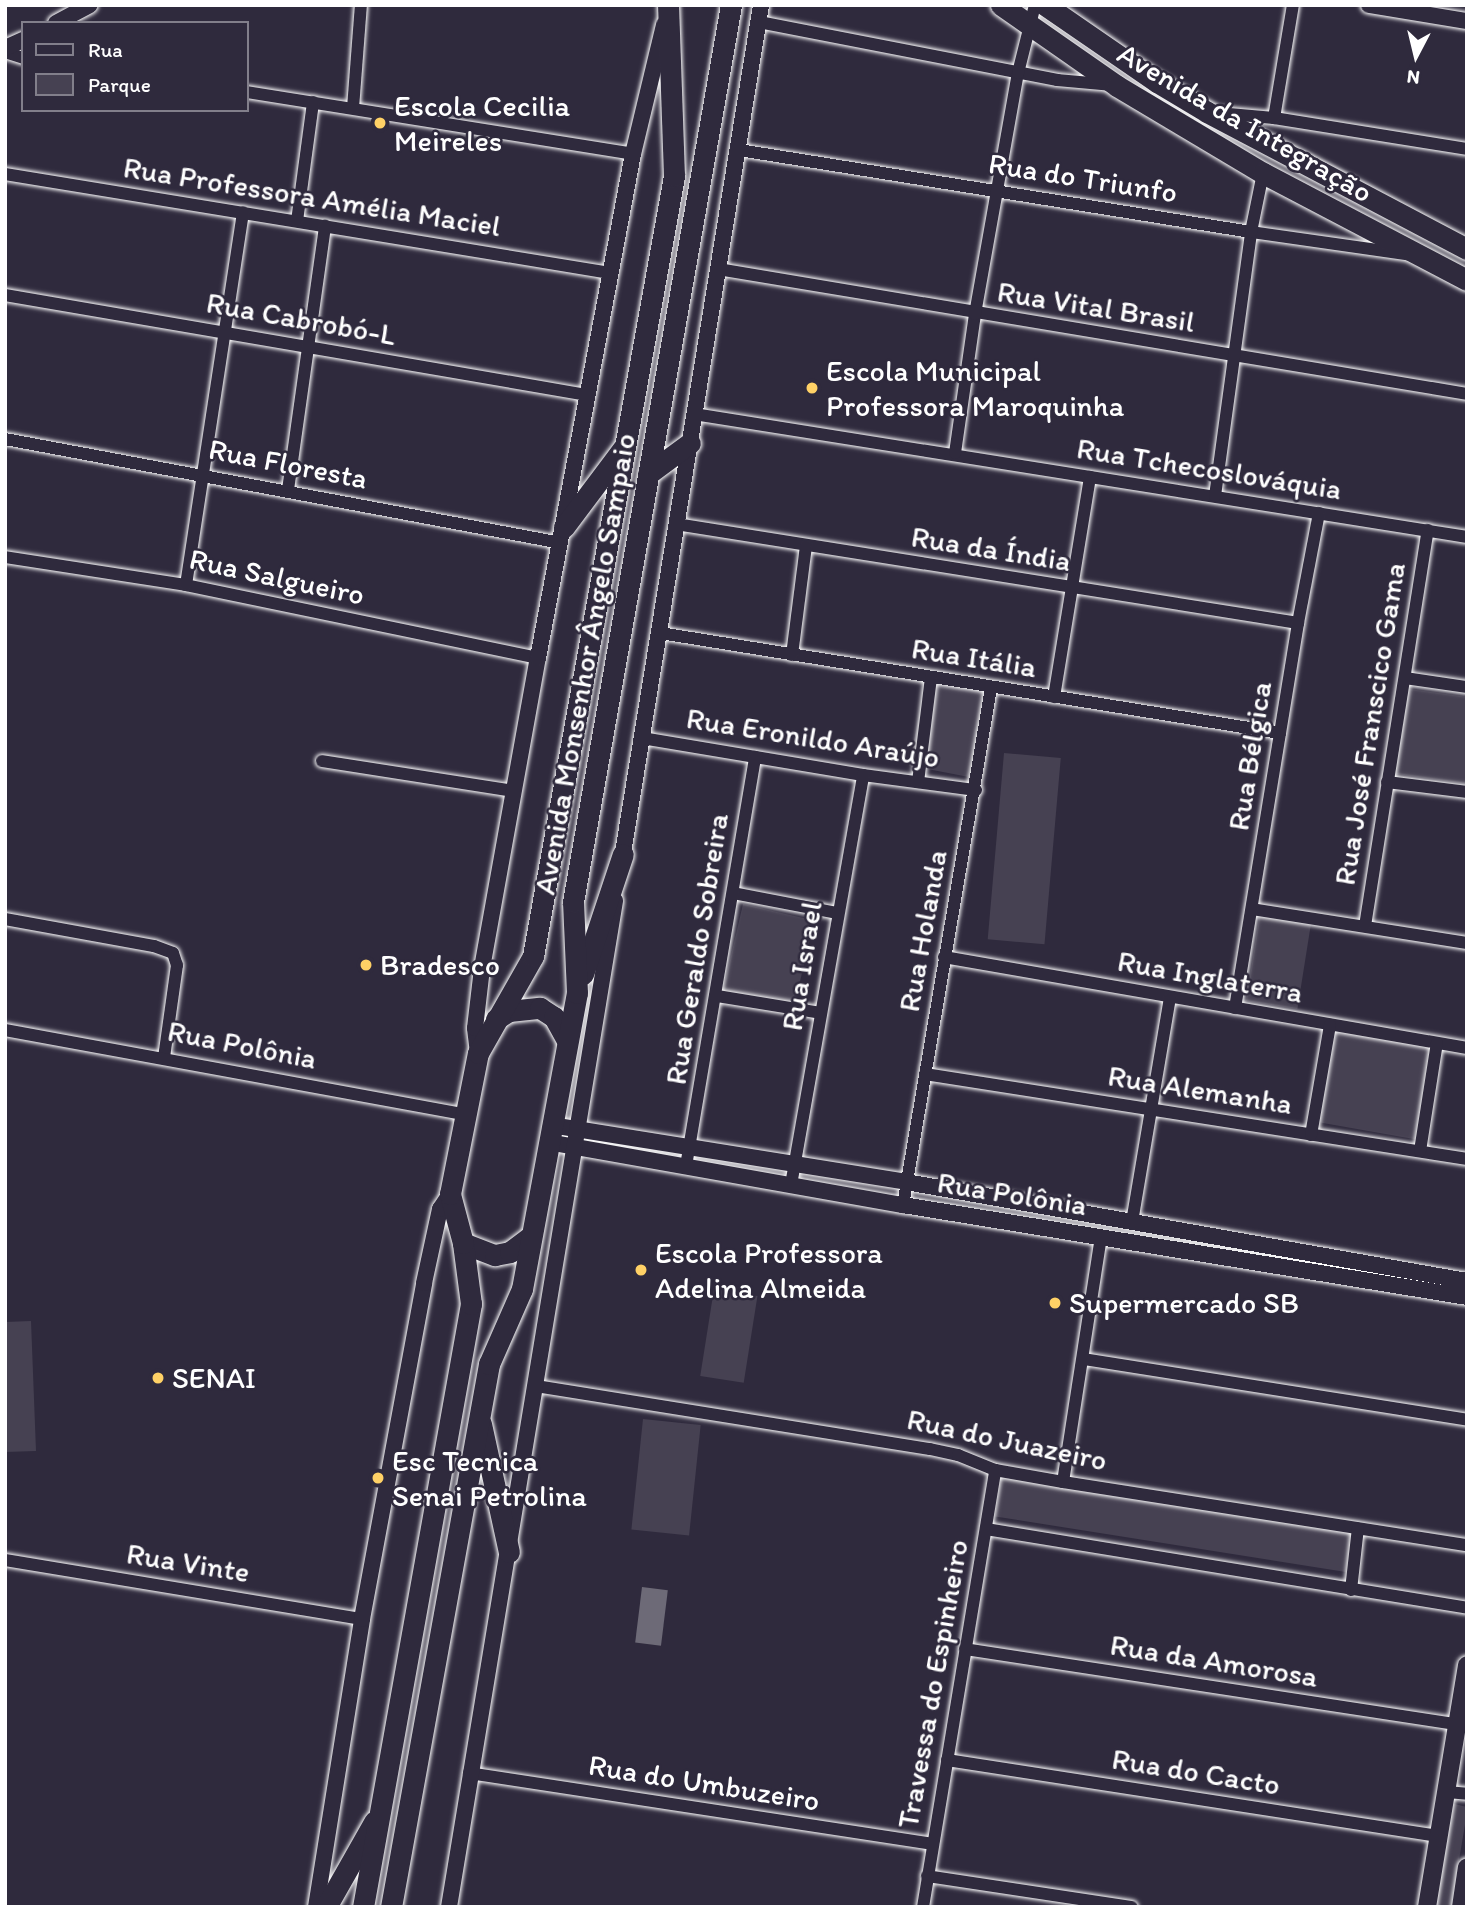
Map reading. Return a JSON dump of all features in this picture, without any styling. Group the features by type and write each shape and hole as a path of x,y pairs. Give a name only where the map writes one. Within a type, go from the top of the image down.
{"main road":[{"name":"Avenida Monsenhor Ângelo Sampaio","path":"391,1907 479,1418 493,1352 522,1289 577,993 573,902 731,5"},
{"name":"Avenida da Integração","path":"1001,5 1032,16 1117,86 1263,173 1467,280"},
{"name":"Avenida da Integração","path":"1045,5 1157,82 1207,112 1467,249"},
{"name":"Avenida Monsenhor Ângelo Sampaio","path":"363,1907 469,1316 470,1293 463,1243 450,1194 478,1053 533,956 628,443 674,176 668,7"},
{"path":"563,535 628,443"},
{"path":"648,474 690,443"},
{"path":"577,993 623,854"},
{"path":"496,1020 509,1011 540,1008 554,1017 568,1040"},
{"path":"463,1243 495,1255 510,1252 530,1237"},
{"path":"479,1418 486,1436 509,1552"},
{"path":"1427,1907 1455,1724 1467,1665"},
{"path":"326,1907 380,1811"},
{"path":"1461,1907 1467,1867"}],"street":[{"path":"60,21 90,5"},
{"path":"353,108 361,5"},
{"path":"1274,118 1293,5"},
{"path":"1369,5 1467,21"},
{"name":"Avenida Monsenhor Ângelo Sampaio","path":"478,1053 477,1002 513,791 633,154 668,7"},
{"path":"449,1907 760,13 1018,73 1117,86"},
{"path":"956,453 975,314 1018,73 1032,16"},
{"path":"5,50 21,41"},
{"path":"5,50 21,57"},
{"path":"248,92 633,154"},
{"path":"297,221 313,102"},
{"path":"1207,112 1274,118 1467,149"},
{"name":"Rua do Triunfo","path":"739,149 1251,232 1418,255"},
{"path":"1215,496 1251,232 1263,173"},
{"name":"Rua Professora Amélia Maciel","path":"5,174 610,273"},
{"path":"187,585 243,212"},
{"path":"288,490 326,226"},
{"name":"Rua Vital Brasil","path":"718,269 1467,394"},
{"name":"Rua Cabrobó-L","path":"5,295 587,395"},
{"name":"Rua Tchecoslováquia","path":"694,414 956,453 1467,537"},
{"name":"Rua Floresta","path":"5,439 288,490 563,535"},
{"path":"1054,697 1090,477"},
{"name":"Rua Bélgica","path":"1235,1008 1298,623 1320,513"},
{"name":"Rua da Índia","path":"676,524 1298,623"},
{"name":"Rua José Franscico Gama","path":"1365,926 1427,530"},
{"path":"792,655 806,546"},
{"name":"Rua Salgueiro","path":"5,557 187,585 538,658"},
{"name":"Rua Itália","path":"660,634 1280,733"},
{"path":"918,782 931,678"},
{"path":"1405,678 1467,687"},
{"name":"Rua Holanda","path":"903,1205 944,957 976,790 991,688"},
{"name":"Rua Eronildo Araújo","path":"642,738 863,775 976,790"},
{"name":"Rua Geraldo Sobreira","path":"686,1167 717,996 755,757"},
{"path":"322,761 513,791"},
{"name":"Rua Israel","path":"791,1185 863,775"},
{"path":"1387,782 1467,792"},
{"path":"733,892 837,913"},
{"path":"1252,909 1467,943"},
{"path":"5,919 166,949 176,959 164,1058"},
{"name":"Rua Inglaterra","path":"944,957 1467,1048"},
{"path":"717,996 821,1013"},
{"path":"1132,1222 1170,998"},
{"path":"1311,1135 1330,1025"},
{"name":"Rua Polônia","path":"5,1030 467,1115"},
{"path":"1420,1152 1437,1043"},
{"name":"Rua Alemanha","path":"925,1074 1467,1159"},
{"name":"Rua Polônia","path":"550,1134 577,1129 906,1182 1467,1280"},
{"name":"Rua Polônia","path":"550,1134 575,1147 686,1167 1467,1297"},
{"name":"Avenida Monsenhor Ângelo Sampaio","path":"316,1907 362,1619 424,1283 440,1209 450,1194"},
{"path":"1063,1482 1101,1237"},
{"path":"1084,1359 1467,1420"},
{"name":"Rua do Juazeiro","path":"536,1386 919,1447 958,1455 995,1470 1063,1482 1467,1545"},
{"name":"Travessa do Espinheiro","path":"923,1907 931,1844 995,1470"},
{"path":"1351,1590 1358,1528"},
{"path":"986,1529 1467,1608"},
{"name":"Rua Vinte","path":"5,1560 362,1619"},
{"name":"Rua da Amorosa","path":"965,1649 1455,1724"},
{"name":"Rua do Cacto","path":"947,1760 1438,1836"},
{"name":"Rua do Umbuzeiro","path":"470,1773 931,1844"},
{"path":"1446,1792 1467,1794"},
{"path":"928,1876 1132,1907"}],"green space":[{"path":"926,679 987,691 970,777 909,765"},
{"path":"1402,688 1467,697 1467,784 1390,773"},
{"path":"1004,753 1061,758 1044,944 988,939"},
{"path":"743,904 814,920 794,1009 723,993"},
{"path":"1260,913 1311,921 1297,1009 1246,1001"},
{"path":"1331,1028 1434,1046 1418,1140 1315,1122"},
{"path":"714,1289 757,1296 744,1383 700,1376"},
{"path":"31,1321 36,1451 5,1452 5,1322"},
{"path":"643,1419 701,1425 689,1535 631,1529"},
{"path":"1002,1473 1353,1529 1346,1572 995,1516"},
{"path":"1450,1803 1467,1807 1467,1813 1451,1907 1433,1907"}],"shaded area":[{"path":"642,1587 668,1590 661,1646 635,1643"}],"place":[{"name":"Escola Cecilia Meireles","path":"380,123"},
{"name":"Escola Municipal Professora Maroquinha","path":"812,388"},
{"name":"Bradesco","path":"366,965"},
{"name":"Escola Professora Adelina Almeida","path":"641,1270"},
{"name":"Supermercado SB","path":"1055,1303"},
{"name":"SENAI","path":"158,1378"},
{"name":"Esc Tecnica Senai Petrolina","path":"378,1478"}]}
